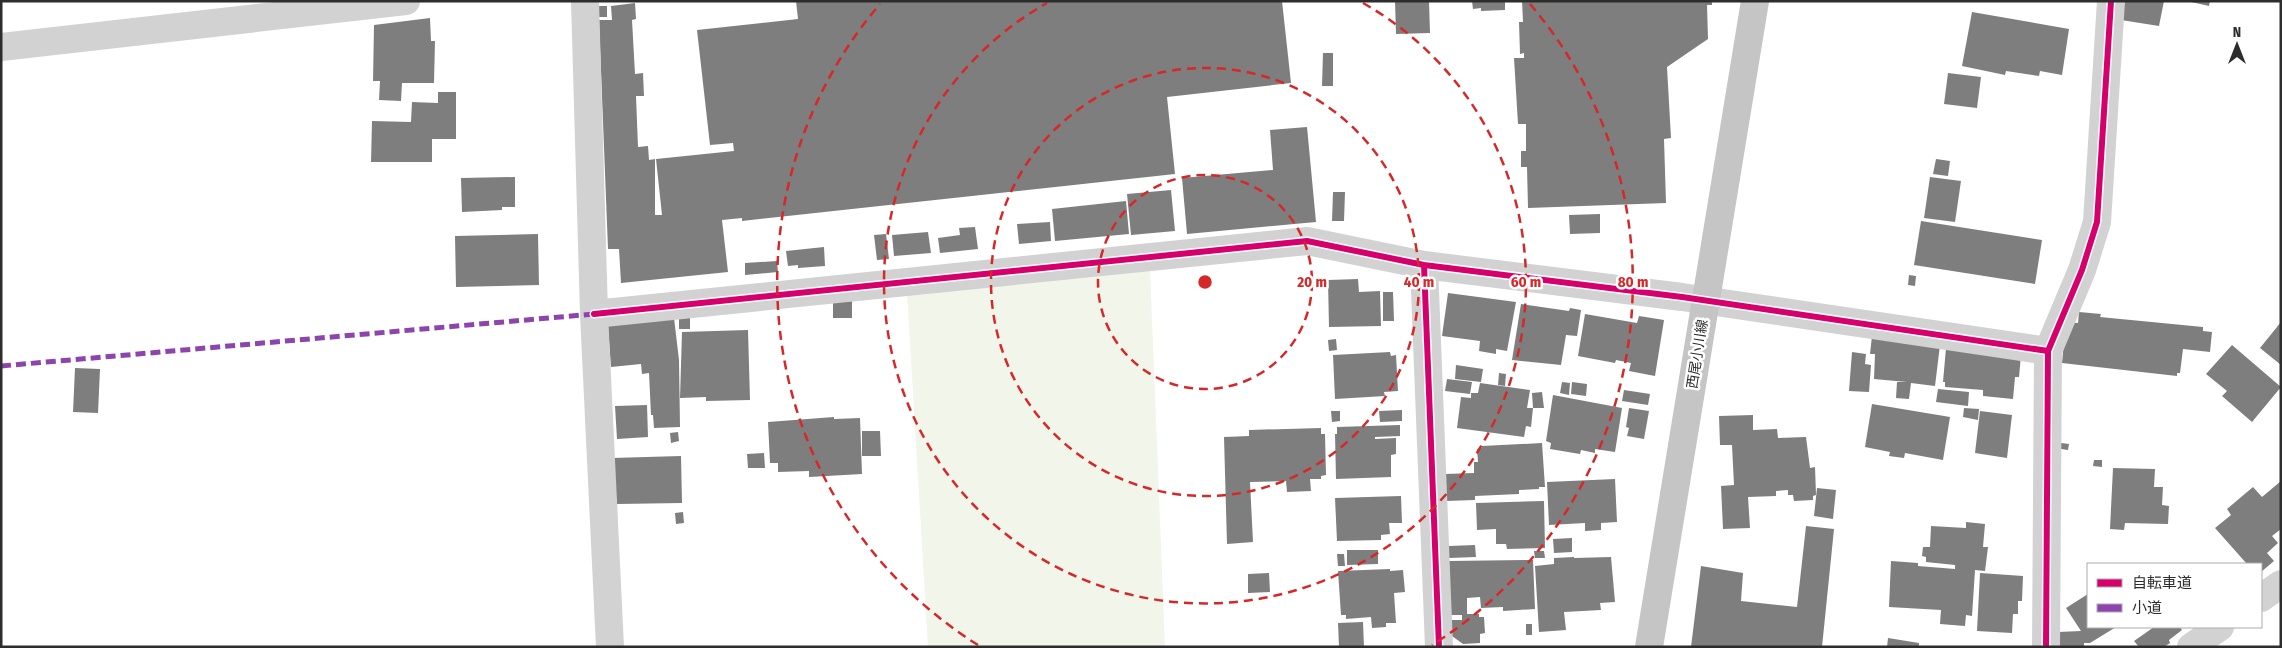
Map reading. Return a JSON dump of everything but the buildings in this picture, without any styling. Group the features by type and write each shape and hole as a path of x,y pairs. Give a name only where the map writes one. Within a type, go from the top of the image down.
{"main road":[{"name":"西尾小川線","path":"1649,647 1756,1"}],"street":[{"path":"1,26 12,46 295,7 406,1"},
{"path":"585,1 594,314 610,647"},
{"path":"2046,647 2048,351 2082,270 2097,222 2111,1"},
{"path":"594,314 1307,241 1424,265 1706,301 2048,351"},
{"path":"1424,265 1439,647"},
{"path":"2262,597 2281,584"},
{"path":"2191,647 2219,628"}],"shaded area":[{"path":"1150,269 1165,647 928,647 907,292"}],"marked path":[{"path":"1,366 594,314"}],"cycle path":[{"path":"2046,647 2048,351 2082,270 2097,222 2111,1"},
{"path":"594,314 1307,241 1424,265"},
{"path":"1439,647 1424,265 1682,297 2048,351"}]}
